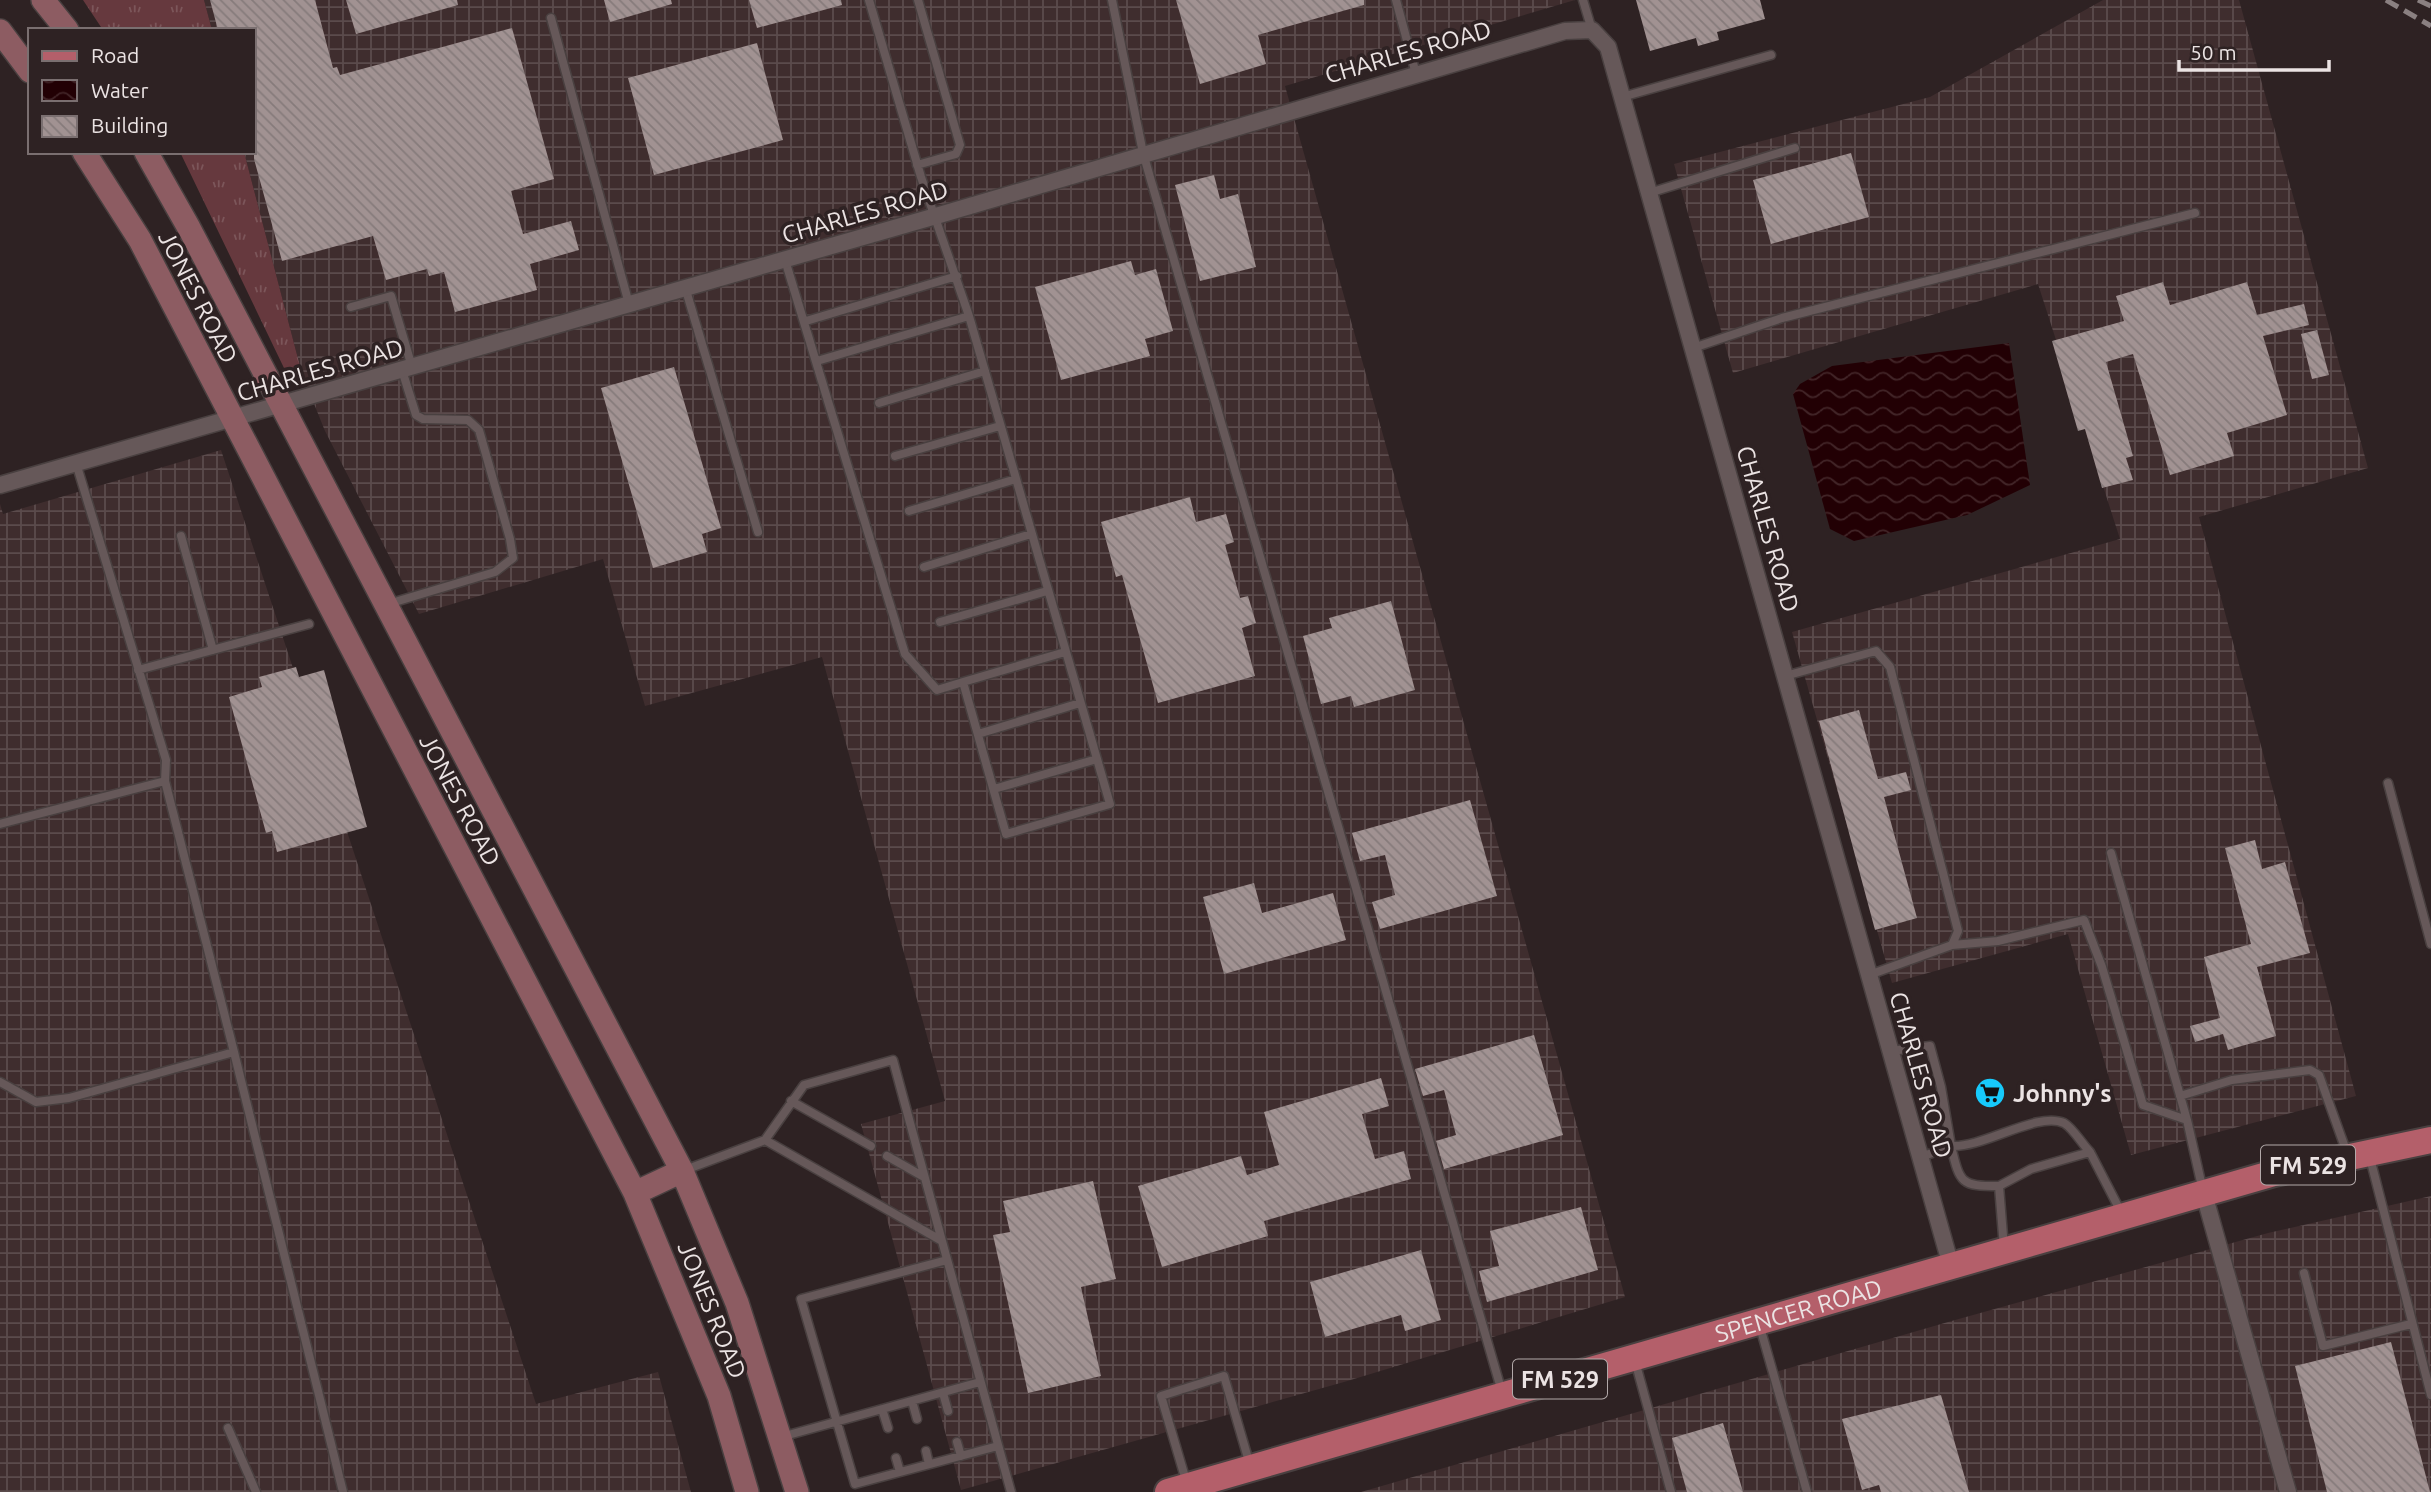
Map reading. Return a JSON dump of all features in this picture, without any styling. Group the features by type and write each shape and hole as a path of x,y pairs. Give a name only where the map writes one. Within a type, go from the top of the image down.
{"main road":[{"path":"43,0 65,28"},
{"path":"0,31 28,68"},
{"name":"JONES ROAD","path":"85,154 140,240 635,1193 719,1396 747,1492"},
{"name":"JONES ROAD","path":"147,154 189,228 682,1171 737,1303 797,1492"},
{"name":"SPENCER ROAD","path":"1178,1489 2204,1194 2358,1154 2431,1140"},
{"path":"635,1193 682,1171"}],"street":[{"name":"CHARLES ROAD","path":"0,485 936,216 1565,31 1592,30 1608,47 1951,1266"},
{"path":"2204,1194 2288,1492"}],"lane":[{"path":"869,0 917,165 969,316 1110,804 1006,834 964,682"},
{"path":"917,165 956,154 960,145 918,0"},
{"path":"1112,0 1143,153 1503,1395"},
{"path":"1396,0 1416,74"},
{"path":"1583,0 1592,30"},
{"path":"551,18 629,304"},
{"path":"1622,97 1771,55"},
{"path":"1649,193 1796,148"},
{"path":"1693,348 1782,318 2195,214"},
{"path":"784,258 806,321 905,654 937,690 1065,652"},
{"path":"806,321 957,276"},
{"path":"684,287 758,532"},
{"path":"351,307 391,296 416,415 423,419 468,420 479,430 513,558 495,572 385,604"},
{"path":"817,360 969,316"},
{"path":"879,403 985,371"},
{"path":"895,456 1000,426"},
{"path":"76,463 166,761 165,782 343,1492"},
{"path":"909,511 1016,479"},
{"path":"924,566 1031,534"},
{"path":"181,536 213,650"},
{"path":"940,622 1047,591"},
{"path":"138,670 309,624"},
{"path":"1785,676 1875,651 1890,667 1958,931 1952,945"},
{"path":"978,734 1080,703"},
{"path":"994,789 1097,759"},
{"path":"0,824 165,782"},
{"path":"2388,783 2431,944"},
{"path":"2111,852 2187,1120 2204,1194"},
{"path":"1870,975 1952,945 1998,941 2084,919 2102,967 2143,1105 2187,1120"},
{"path":"1891,1051 1930,1046 1941,1087 1951,1146 1962,1180 1970,1186 2000,1186 2031,1169 2090,1152"},
{"path":"0,1083 36,1102 47,1101 69,1098 234,1052"},
{"path":"682,1171 765,1140 803,1085 893,1060 1011,1492"},
{"path":"2180,1096 2232,1080 2310,1070 2319,1075 2358,1154 2431,1395"},
{"path":"791,1101 871,1146"},
{"path":"1921,1157 1951,1146 1967,1147 2048,1120 2065,1124 2090,1152 2123,1217"},
{"path":"765,1140 942,1241"},
{"path":"887,1156 924,1177"},
{"path":"2000,1186 2004,1251"},
{"path":"947,1260 801,1299 855,1484 998,1446"},
{"path":"2304,1273 2323,1346 2411,1324"},
{"path":"1759,1322 1807,1492"},
{"path":"1635,1358 1671,1492"},
{"path":"1178,1489 1161,1396 1224,1376 1251,1468"},
{"path":"781,1437 980,1382"},
{"path":"943,1393 948,1411"},
{"path":"912,1401 917,1419"},
{"path":"882,1409 888,1428"},
{"path":"228,1428 256,1492"},
{"path":"957,1442 961,1456"},
{"path":"926,1451 929,1464"},
{"path":"896,1458 900,1472"}],"shaded area":[{"path":"204,0 1575,0 1285,86 1625,1297 1344,1382 961,1490 861,1124 945,1101 822,657 645,706 603,559 419,614 325,431 302,374 245,154 256,154 256,28 211,28"},
{"path":"2103,0 2239,0 2368,468 2199,517 2356,1096 2131,1155 2068,934 1892,983 1792,632 2120,539 2038,284 1733,373 1674,164 1930,97"},
{"path":"221,450 536,1404 658,1372 691,1492 0,1492 0,504 3,514"},
{"path":"2431,1196 2431,1492 1361,1492 1948,1322 2268,1233"}],"green space":[{"path":"83,0 204,0 211,28 102,28"},
{"path":"181,154 245,154 302,374 284,368"}],"water":[{"path":"2009,343 2030,485 1967,515 1854,541 1830,529 1793,394 1800,384 1832,366"}],"building":[{"path":"210,0 315,0 333,68 337,67 340,75 512,28 554,179 511,191 523,234 571,221 579,250 530,264 537,290 455,312 444,272 429,276 427,269 386,280 373,236 282,261 254,159 256,28 217,28"},
{"path":"346,0 457,0 458,5 356,34"},
{"path":"604,0 671,0 672,4 610,22"},
{"path":"749,0 841,0 842,5 757,28"},
{"path":"1176,0 1364,0 1364,5 1258,35 1266,64 1200,84"},
{"path":"1636,0 1760,0 1765,19 1717,32 1719,40 1698,46 1696,38 1650,51"},
{"path":"757,43 783,140 654,175 628,78"},
{"path":"1851,153 1869,217 1771,244 1753,180"},
{"path":"1214,175 1220,199 1238,194 1256,267 1200,281 1175,185"},
{"path":"1131,261 1135,275 1156,269 1173,331 1145,339 1150,356 1061,380 1035,287"},
{"path":"2163,282 2170,305 2247,282 2257,315 2304,304 2309,325 2263,336 2287,415 2227,433 2234,456 2170,475 2133,354 2106,362 2133,456 2126,458 2133,480 2102,488 2085,429 2078,431 2052,341 2124,321 2116,296"},
{"path":"2317,330 2329,375 2312,379 2301,334"},
{"path":"674,367 721,528 702,534 707,552 653,568 601,388"},
{"path":"1190,497 1196,522 1226,514 1234,542 1225,545 1240,598 1248,596 1256,623 1242,628 1255,676 1158,703 1122,575 1116,577 1101,522"},
{"path":"1391,601 1415,690 1354,707 1351,696 1321,704 1303,636 1332,628 1329,618"},
{"path":"296,667 299,677 324,670 367,827 277,852 272,831 266,833 229,697 262,687 259,677"},
{"path":"1859,710 1878,779 1906,772 1911,790 1884,797 1917,918 1875,930 1819,721"},
{"path":"1470,800 1497,896 1380,929 1372,902 1395,895 1385,855 1360,861 1352,833"},
{"path":"2255,840 2262,869 2285,862 2310,953 2257,967 2276,1036 2228,1050 2223,1034 2195,1042 2190,1026 2220,1018 2204,957 2251,944 2225,848"},
{"path":"1254,883 1262,913 1333,893 1346,940 1224,974 1203,897"},
{"path":"1534,1035 1563,1135 1444,1169 1436,1141 1456,1135 1444,1090 1423,1096 1415,1069"},
{"path":"1381,1078 1389,1106 1362,1114 1375,1159 1404,1151 1411,1179 1264,1221 1268,1236 1162,1267 1138,1186 1241,1156 1247,1175 1279,1165 1264,1112"},
{"path":"1093,1181 1116,1279 1081,1287 1101,1376 1028,1393 993,1235 1010,1232 1003,1201"},
{"path":"1581,1207 1598,1270 1487,1302 1479,1271 1499,1266 1490,1231"},
{"path":"1421,1250 1441,1320 1405,1331 1401,1315 1325,1337 1310,1282"},
{"path":"2391,1342 2430,1492 2327,1492 2295,1366"},
{"path":"1941,1395 1969,1492 1881,1492 1879,1485 1862,1490 1842,1419"},
{"path":"1723,1423 1743,1492 1687,1492 1672,1438"}],"railway":[{"path":"2386,0 2431,26"},
{"path":"2418,0 2431,6"}],"place":[{"name":"Johnny's","path":"1990,1093"}]}
